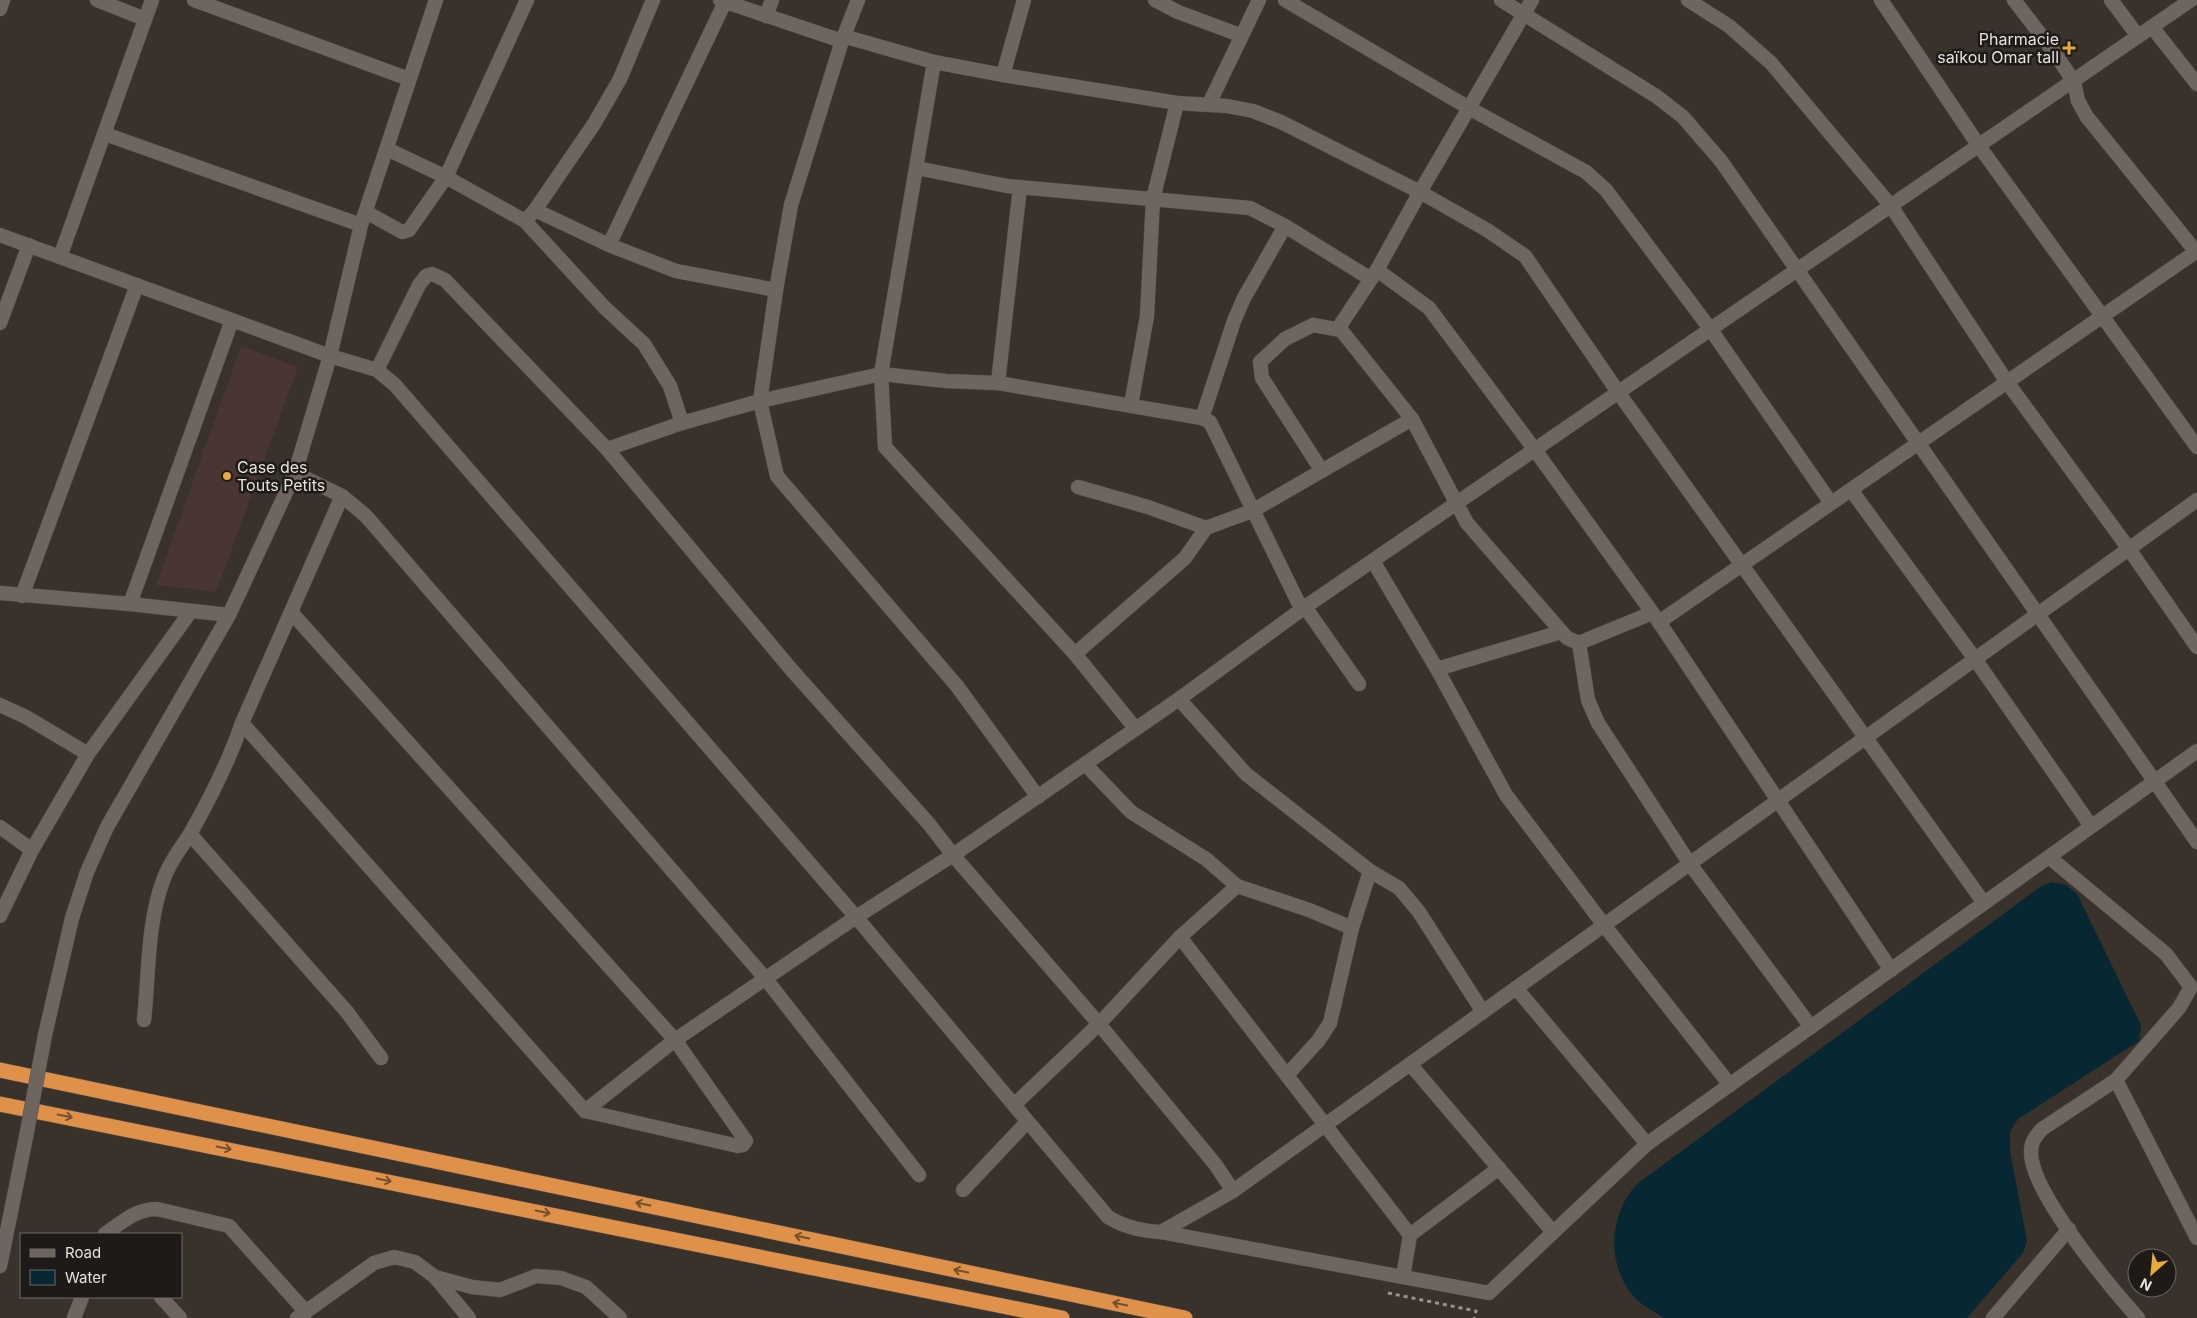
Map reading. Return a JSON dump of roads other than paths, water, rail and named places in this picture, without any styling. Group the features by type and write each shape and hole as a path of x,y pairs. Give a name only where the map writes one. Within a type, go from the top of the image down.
{"highway":[{"path":"0,1070 1185,1318"},
{"path":"0,1104 1062,1318"}],"street":[{"path":"0,9 3,0"},
{"path":"97,0 145,20"},
{"path":"60,257 152,0"},
{"path":"194,0 409,79"},
{"path":"0,1266 45,1035 72,918 91,863 112,818 230,615 295,473 330,356 364,219 436,0"},
{"path":"105,134 407,232 446,177 527,0"},
{"path":"530,216 594,124 620,79 653,0"},
{"path":"766,16 772,0"},
{"path":"858,0 843,38 791,205 776,290 760,401 777,476 957,686 1038,797"},
{"path":"1003,75 1024,0"},
{"path":"1155,0 1178,12 1240,35"},
{"path":"1209,104 1240,35 1259,0"},
{"path":"1285,0 1470,108 1586,172 1606,190 1711,330 1831,503"},
{"path":"1502,0 1656,96 1683,117 1721,161 2038,614 2153,782 2197,842"},
{"path":"1532,0 1374,275 1341,324 1341,330 1412,419 1467,523 1561,632 1571,640 1579,643 1656,618 1743,564 2197,252 2087,117 2078,101 2074,82 2054,52 2014,0"},
{"path":"1688,0 1729,26 1771,63 1891,206 2007,382 2197,646"},
{"path":"1881,0 1979,146 2197,447"},
{"path":"2111,0 2138,36"},
{"path":"585,1111 675,1040 856,917 953,855 1038,797 1305,608 2191,0"},
{"path":"609,245 722,1 766,16 934,62 1003,75 1177,102 1209,104 1253,111 1281,122 1420,192 1487,230 1525,256 1618,392 1743,564 1864,739 1984,903"},
{"path":"2152,27 2197,84"},
{"path":"934,62 882,374 885,447 1075,654 1135,728"},
{"path":"1131,406 1147,316 1154,199 1177,102"},
{"path":"387,149 530,216 676,271 776,290"},
{"path":"917,168 1020,187 1250,208 1374,275 1429,308 1535,450 1656,618 1891,970"},
{"path":"998,383 1020,187"},
{"path":"530,216 604,307 644,344 670,386 682,423"},
{"path":"1202,418 1237,314 1285,226"},
{"path":"0,235 330,356 377,370 394,385 856,917 1108,1217 1139,1230 1160,1232 1489,1292 1647,1144 2197,751"},
{"path":"0,324 29,245"},
{"path":"377,370 419,285 426,276 436,276 445,280 607,449 790,668 929,824 953,855 1099,1024 1215,1164 1233,1191"},
{"path":"22,596 137,285"},
{"path":"130,604 232,320"},
{"path":"1322,471 1262,378 1260,362 1285,339 1313,325 1341,330"},
{"path":"607,449 682,423 760,401 882,374 946,382 998,383 1202,418 1210,422 1298,602 1305,608 1359,684"},
{"path":"1075,654 1185,558 1206,528 1252,511 1412,419"},
{"path":"295,473 342,496 366,516 765,978 919,1175"},
{"path":"1078,487 1148,507 1206,528"},
{"path":"1850,490 1975,659 2092,826"},
{"path":"144,1020 153,923 163,879 176,852 190,834 229,760 242,723 342,496"},
{"path":"1160,1232 1233,1191 2197,500"},
{"path":"1373,561 1437,669 1506,795 1604,925 1730,1085"},
{"path":"0,593 230,615"},
{"path":"0,916 32,850 88,754 191,611"},
{"path":"242,723 585,1111 738,1146 743,1145 746,1141 675,1040 291,612"},
{"path":"1437,669 1561,632"},
{"path":"1579,643 1588,700 1598,723 1690,864 1810,1027"},
{"path":"1179,699 1246,774 1370,871 1399,888 1419,912 1483,1012"},
{"path":"0,705 26,717 88,754"},
{"path":"1085,764 1130,812 1199,854 1237,886 1309,910 1352,928"},
{"path":"0,827 32,850"},
{"path":"190,834 347,1012 381,1058"},
{"path":"2049,857 2166,954 2194,986 2179,1008 2116,1080 2042,1129 2032,1140 2030,1154 2034,1171 2047,1198 2104,1280 2138,1318"},
{"path":"1287,1075 1318,1041 1330,1023 1352,928 1370,871"},
{"path":"1014,1105 1099,1024 1180,936 1237,886"},
{"path":"1180,936 1410,1235"},
{"path":"1516,988 1647,1144"},
{"path":"1410,1064 1554,1232"},
{"path":"2116,1080 2197,1238"},
{"path":"963,1190 1027,1122"},
{"path":"1404,1277 1410,1235 1499,1168"},
{"path":"106,1233 139,1210 148,1209 157,1209 230,1226 302,1315 374,1263 394,1257 415,1262 435,1278 469,1318"},
{"path":"1993,1318 2069,1229"},
{"path":"435,1278 472,1287 500,1290 536,1276 561,1278 586,1287 620,1318"},
{"path":"74,1318 82,1298"},
{"path":"162,1298 180,1318"}],"water":[{"path":"2051,882 2066,885 2077,894 2141,1025 2139,1041 2018,1119 2010,1132 2010,1151 2027,1241 2023,1253 1967,1318 1664,1318 1635,1298 1619,1271 1614,1241 1620,1210 1627,1196 1637,1184 2040,887"}],"place":[{"name":"Pharmacie saïkou Omar tall","path":"2069,48"},
{"name":"Case des Touts Petits","path":"227,476"}]}
